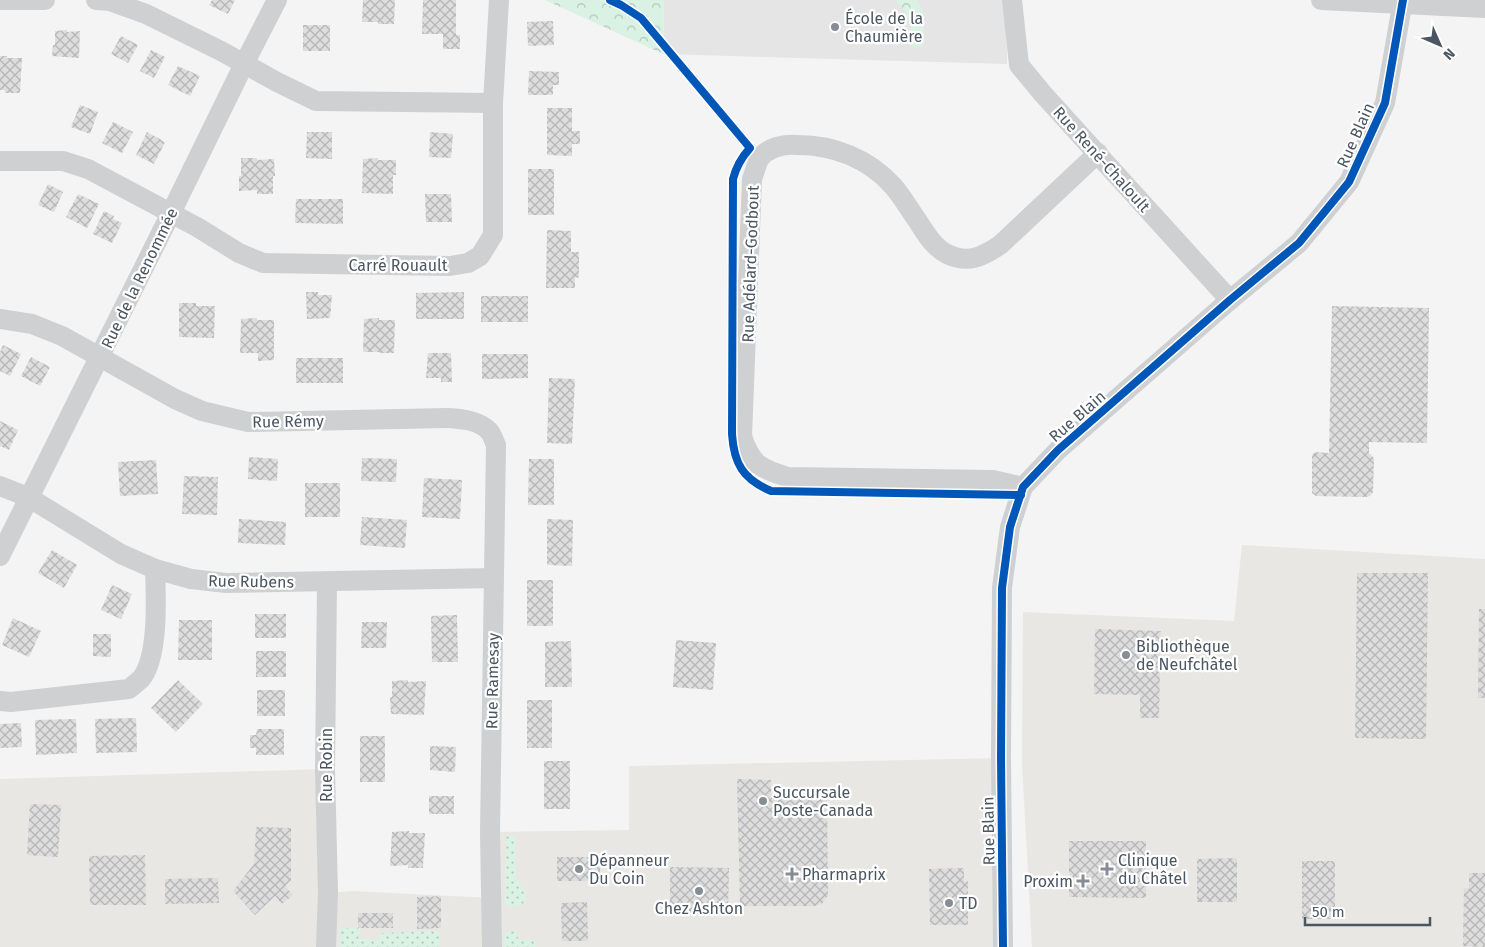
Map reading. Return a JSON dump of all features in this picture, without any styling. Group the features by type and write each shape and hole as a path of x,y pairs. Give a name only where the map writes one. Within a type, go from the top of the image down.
{"street":[{"path":"0,0 46,0"},
{"path":"96,0 110,1 146,14 316,101 493,104"},
{"name":"Rue de la Renommée","path":"0,556 277,0"},
{"name":"Carré Rouault","path":"0,161 63,161 88,169 171,213 221,243 263,263 450,266 468,263 480,256 493,235 493,104 499,0"},
{"name":"Rue René-Chaloult","path":"1012,0 1019,65 1043,94 1230,300"},
{"path":"1321,0 1403,2 1485,8"},
{"name":"Rue Blain","path":"1003,947 1002,588 1010,527 1023,487 1058,450 1230,300 1299,243 1350,182 1385,103 1403,2"},
{"name":"Rue Adélard-Godbout","path":"1023,487 993,480 788,477 770,472 758,464 748,453 742,436 752,180 759,160 771,150 785,144 802,144 837,150 862,160 880,173 894,187 933,243 947,254 964,258 983,257 1000,245 1098,153"},
{"name":"Rue Rémy","path":"0,319 32,324 62,336 175,399 202,411 248,422 448,418 478,423"},
{"name":"Rue Ramesay","path":"478,423 490,431 496,445 490,832 492,947"},
{"name":"Rue Rubens","path":"0,486 28,498 121,554 155,569 191,579 226,584 494,578"},
{"path":"0,702 129,689 141,678 149,663 157,614 155,569"},
{"name":"Rue Robin","path":"326,947 328,893 325,769 327,582"}],"shaded area":[{"name":"École de la Chaumière","path":"664,0 1006,0 1007,64 663,54"},
{"path":"1242,545 1485,559 1485,947 1032,947 1022,763 1023,612 1234,621"},
{"path":"1001,758 1003,947 0,947 0,779 325,769 328,893 352,891 492,898 490,832 629,830 629,766"}],"green space":[{"path":"545,0 664,0 663,54"},
{"path":"895,0 917,0 924,14 924,46 911,47 911,27 907,15"},
{"path":"515,835 516,879 526,892 526,898 522,905 510,907 505,904 506,837"},
{"path":"339,928 360,928 358,939 379,940 380,933 439,931 440,947 340,947"},
{"path":"517,931 518,939 536,941 536,947 504,947 505,932"}],"building":[{"path":"212,0 235,0 228,14 209,5"},
{"path":"363,0 395,0 394,24 362,22"},
{"path":"423,0 456,0 456,35 460,35 460,49 443,49 443,34 422,34"},
{"path":"553,21 554,45 528,46 527,22"},
{"path":"303,25 330,25 330,51 303,51"},
{"path":"67,30 67,32 80,31 79,58 52,56 53,45 55,45 55,31"},
{"path":"121,36 138,45 128,63 111,54"},
{"path":"151,50 165,57 154,78 140,71"},
{"path":"0,56 22,58 20,93 5,93 5,90 0,90"},
{"path":"178,66 200,76 190,96 168,85"},
{"path":"529,71 559,72 559,85 553,85 553,95 528,95"},
{"path":"80,105 98,112 90,134 71,127"},
{"path":"547,108 572,108 572,131 580,131 580,144 572,144 572,156 547,155"},
{"path":"113,122 133,132 122,153 102,143"},
{"path":"147,132 165,142 154,164 136,155"},
{"path":"307,132 332,132 332,159 306,158"},
{"path":"430,132 453,134 451,158 429,157"},
{"path":"241,158 257,158 257,160 274,159 273,194 257,194 257,190 239,191"},
{"path":"378,158 378,160 396,160 396,175 393,175 393,194 362,193 363,159"},
{"path":"528,169 554,169 554,215 528,215"},
{"path":"48,184 63,192 54,212 38,205"},
{"path":"78,194 99,204 87,228 66,217"},
{"path":"425,194 451,194 452,222 426,222"},
{"path":"296,199 343,199 343,224 295,223"},
{"path":"104,211 114,216 113,219 122,223 112,243 93,234"},
{"path":"547,230 571,231 571,252 579,252 579,278 575,277 575,288 546,288"},
{"path":"306,292 318,292 318,295 332,295 330,318 307,319"},
{"path":"464,292 464,319 416,319 416,293"},
{"path":"481,296 528,296 528,322 481,322"},
{"path":"179,303 196,303 196,306 215,306 214,338 179,337"},
{"path":"1332,306 1429,308 1427,443 1369,442 1369,453 1374,458 1373,492 1370,496 1366,497 1316,496 1312,493 1312,455 1315,452 1329,453"},
{"path":"257,318 257,320 274,320 274,360 258,361 258,353 240,353 241,319"},
{"path":"379,318 379,320 395,320 394,353 363,352 364,319"},
{"path":"3,345 21,354 10,376 0,371 0,352"},
{"path":"428,353 451,353 452,382 441,382 441,378 426,378"},
{"path":"482,354 528,354 528,378 482,379"},
{"path":"31,357 50,367 40,386 21,376"},
{"path":"296,358 343,358 343,383 296,383"},
{"path":"549,378 575,379 572,444 547,443"},
{"path":"0,421 18,430 9,450 0,446"},
{"path":"249,457 278,459 277,481 248,479"},
{"path":"362,458 397,459 396,482 361,481"},
{"path":"529,459 554,459 554,505 528,505"},
{"path":"156,460 158,494 120,496 118,462"},
{"path":"184,476 218,477 217,515 182,514"},
{"path":"424,478 462,480 460,519 422,517"},
{"path":"305,483 340,483 340,517 305,517"},
{"path":"362,517 407,520 405,548 360,545"},
{"path":"239,519 286,522 285,545 238,543"},
{"path":"547,519 573,520 572,566 547,565"},
{"path":"52,550 77,565 64,588 38,573"},
{"path":"1357,573 1428,573 1426,739 1355,738"},
{"path":"527,580 553,580 553,626 527,626"},
{"path":"112,585 132,594 121,619 101,610"},
{"path":"1479,609 1485,609 1485,698 1478,698"},
{"path":"255,614 286,614 286,638 255,638"},
{"path":"457,615 458,662 432,662 431,616"},
{"path":"13,618 41,631 29,657 2,645"},
{"path":"179,620 212,620 212,660 178,660"},
{"path":"362,622 387,622 386,648 361,648"},
{"path":"1095,629 1161,631 1159,718 1140,718 1140,695 1094,694"},
{"path":"93,634 111,634 111,657 93,656"},
{"path":"676,640 716,643 713,690 673,687"},
{"path":"571,641 572,687 545,687 545,642"},
{"path":"256,651 286,651 286,677 256,677"},
{"path":"178,680 203,704 176,732 151,708"},
{"path":"408,680 408,682 426,681 424,715 391,714 390,697 392,697 392,681"},
{"path":"257,690 285,690 285,716 257,716"},
{"path":"527,700 552,700 552,748 527,748"},
{"path":"136,718 137,752 96,753 95,719"},
{"path":"76,719 77,753 36,755 35,720"},
{"path":"21,723 22,747 0,748 0,724"},
{"path":"257,729 284,729 284,755 256,755 256,748 250,748 250,735 256,735"},
{"path":"360,736 385,736 385,782 360,782"},
{"path":"430,746 456,747 455,772 430,770"},
{"path":"544,761 570,761 570,809 544,809"},
{"path":"737,779 771,780 771,795 827,796 828,893 822,904 814,906 740,906"},
{"path":"429,796 454,796 454,814 429,814"},
{"path":"30,804 61,805 58,857 27,855"},
{"path":"256,827 291,828 291,880 285,886 293,895 282,904 275,896 255,915 233,891 254,864"},
{"path":"409,831 409,833 425,833 423,868 408,868 408,865 390,866 392,832"},
{"name":"Clinique du Châtel","path":"1069,841 1146,841 1146,898 1069,897"},
{"path":"145,855 146,905 90,905 89,856"},
{"name":"Dépanneur Du Coin","path":"557,857 600,857 600,881 557,881"},
{"path":"1237,858 1237,902 1197,902 1197,859"},
{"path":"1302,861 1335,861 1335,919 1302,919"},
{"name":"Chez Ashton","path":"670,867 729,868 728,915 670,914"},
{"name":"TD","path":"964,868 964,881 968,881 968,925 930,925 929,869"},
{"path":"1469,873 1485,873 1485,947 1463,946 1464,888 1469,889"},
{"path":"218,878 219,903 165,904 165,879"},
{"path":"441,896 441,928 417,929 417,897"},
{"path":"587,902 588,941 562,941 561,903"},
{"path":"358,913 393,913 393,928 358,928"}],"cycle path":[{"path":"610,0 641,18 750,148 739,163 733,179 732,434 735,454 747,476 771,491 1021,495"},
{"path":"1003,947 1002,588 1010,527 1023,487 1058,450 1230,300 1299,243 1349,182 1385,103 1403,0"}],"place":[{"name":"École de la Chaumière","path":"835,27"},
{"name":"Bibliothèque de Neufchâtel","path":"1126,655"},
{"name":"Succursale Poste-Canada","path":"763,801"},
{"name":"Dépanneur Du Coin","path":"579,869"},
{"name":"Clinique du Châtel","path":"1107,869"},
{"name":"Pharmaprix","path":"792,874"},
{"name":"Proxim","path":"1083,881"},
{"name":"Chez Ashton","path":"699,891"},
{"name":"TD","path":"949,903"}]}
